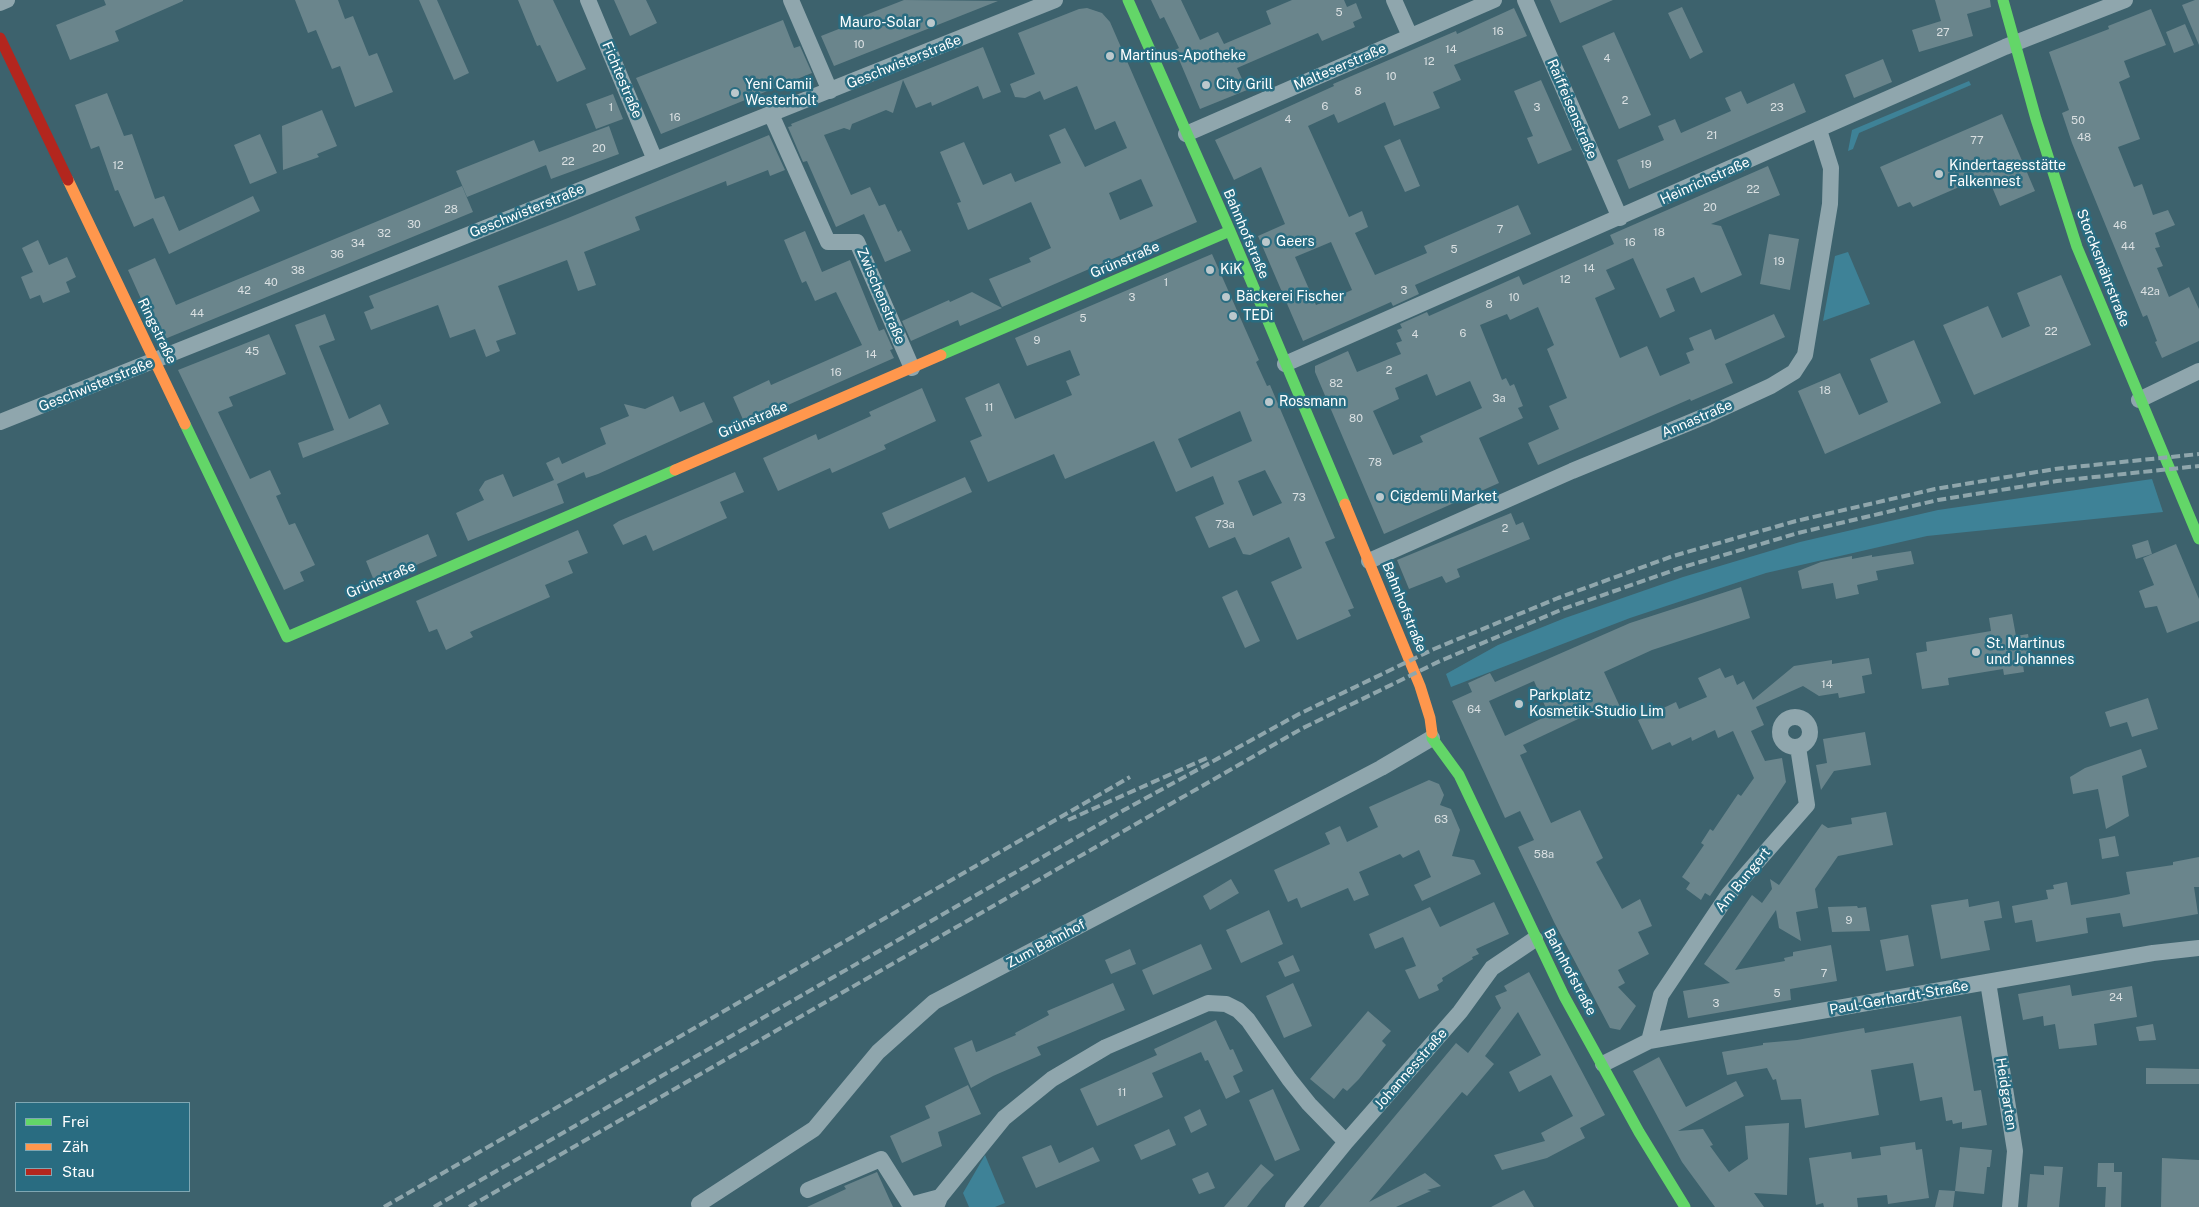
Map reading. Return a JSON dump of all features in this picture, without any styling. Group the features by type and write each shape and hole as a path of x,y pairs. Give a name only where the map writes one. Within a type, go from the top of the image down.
{"street":[{"path":"0,3 7,0"},
{"name":"Fichtestraße","path":"588,0 655,160"},
{"path":"791,0 830,91"},
{"name":"Geschwisterstraße","path":"0,422 1055,0"},
{"name":"Bahnhofstraße","path":"1128,0 1230,231 1369,561 1420,686 1430,718 1432,738 1459,775 1535,939 1564,996 1639,1132 1685,1207"},
{"path":"1394,0 1410,36"},
{"name":"Malteserstraße","path":"1186,134 1494,0"},
{"name":"Raiffeisenstraße","path":"1525,0 1620,218"},
{"name":"Storcksmährstraße","path":"2002,0 2057,188 2077,247 2199,539"},
{"name":"Heinrichstraße","path":"1286,364 2014,43 2125,0"},
{"name":"Ringstraße","path":"0,38 288,637"},
{"name":"Zwischenstraße","path":"772,114 828,242 857,242 912,368"},
{"name":"Annastraße","path":"1369,561 1572,471 1708,415 1771,386 1794,372 1805,355 1830,204 1832,168 1819,130"},
{"name":"Grünstraße","path":"288,637 1230,231"},
{"path":"2140,400 2199,372"},
{"name":"Zum Bahnhof","path":"700,1205 814,1130 878,1052 934,1002 1381,768 1432,738"},
{"name":"Am Bungert","path":"1649,1040 1661,995 1728,895 1808,805 1798,747"},
{"name":"Johannesstraße","path":"1293,1207 1346,1142 1460,1012 1492,968 1535,939"},
{"name":"Paul-Gerhardt-Straße","path":"1603,1064 1649,1040 2153,953 2199,948"},
{"name":"Heidgarten","path":"1988,982 2015,1151 2010,1207"},
{"path":"808,1190 882,1160 910,1205 938,1202 1004,1118 1052,1079 1115,1043 1208,1003 1226,1004 1238,1010 1248,1020 1299,1092 1346,1142"}],"shaded area":[{"path":"1969,81 1971,85 1859,133 1853,149 1848,151 1852,130"},
{"path":"1848,252 1870,304 1823,321 1835,256"},
{"path":"2152,479 2163,512 1927,536 1766,573 1630,618 1451,687 1446,674 1498,645 1565,618 1683,577 1800,542 1938,510"},
{"path":"985,1155 1005,1203 995,1207 969,1207 963,1193"}],"building":[{"path":"104,0 183,1 115,31 119,41 70,60 56,25 106,5"},
{"path":"295,0 338,0 345,19 353,16 369,56 377,53 393,92 355,107 340,66 332,69 316,30 308,33"},
{"path":"419,0 437,0 469,73 454,80"},
{"path":"518,0 553,0 586,69 557,82 540,45 537,46"},
{"path":"614,0 646,0 657,23 630,36"},
{"path":"904,0 998,1 834,66 821,36 864,19 863,16"},
{"path":"1151,0 1181,0 1200,40 1218,32 1224,44 1271,24 1266,11 1292,0 1344,0 1347,7 1356,3 1362,18 1353,22 1355,27 1322,41 1318,33 1237,68 1247,90 1200,109 1175,50 1179,48 1164,17 1160,19"},
{"path":"1550,0 1613,0 1560,23"},
{"path":"1935,0 1990,0 1991,7 1967,14 1973,36 1919,52 1912,30 1941,21"},
{"path":"2199,0 2199,45 2182,5"},
{"path":"1682,7 1703,52 1690,59 1668,13"},
{"path":"1087,8 1102,13 1110,22 1197,222 1002,307 989,279 1031,262 1029,258 1051,248 1031,202 968,230 957,203 961,202 940,152 964,142 983,185 1011,173 1015,182 1061,163 1049,135 1065,128 1085,167 1127,148 1115,121 1095,130 1077,86 1044,100 1040,91 1025,98 1015,97 1010,84 1035,74 1018,33 1079,9","holes":["1141,179 1153,206 1120,220 1109,193"]},
{"path":"1514,8 1527,36 1454,65 1461,80 1433,92 1440,108 1394,126 1385,102 1338,123 1334,114 1308,126 1349,217 1362,211 1368,227 1355,233 1375,275 1427,253 1424,246 1518,205 1531,234 1415,285 1419,294 1393,306 1391,302 1303,341 1258,236 1285,224 1261,167 1234,180 1215,140 1334,86 1333,84 1456,31 1457,34","holes":["1331,242 1352,290 1316,305 1295,257"]},
{"path":"2151,9 2166,45 2124,61 2130,77 2119,82 2140,139 2118,147 2134,187 2142,184 2153,215 2168,210 2175,225 2155,233 2160,247 2155,248 2163,266 2157,268 2169,297 2189,287 2199,309 2199,341 2162,358 2147,315 2143,317 2072,143 2062,113 2069,110 2049,52 2109,29 2108,26"},
{"path":"783,20 794,48 800,46 812,73 661,134 636,78"},
{"path":"2185,24 2194,45 2174,53 2166,32"},
{"path":"1614,32 1651,115 1619,129 1582,46"},
{"path":"983,47 1001,92 983,99 978,86 932,106 931,102 916,108 903,80 893,113 886,110 852,124 850,130 844,128 824,135 851,195 870,187 879,206 885,204 898,232 901,230 911,251 885,262 864,214 836,227 807,161 803,162 788,127 792,126 791,124"},
{"path":"1883,59 1892,82 1854,98 1845,75"},
{"path":"1541,80 1572,150 1538,164 1527,138 1533,136 1514,91"},
{"path":"1794,83 1806,112 1629,189 1617,160 1664,140 1658,126 1675,119 1681,133 1731,111 1725,98 1741,91 1747,104"},
{"path":"107,93 124,136 132,134 155,199 164,196 179,231 253,196 260,211 169,254 153,218 134,227 118,190 115,191 99,146 91,149 75,105"},
{"path":"613,94 623,119 596,129 586,104"},
{"path":"322,110 337,146 317,154 319,157 283,170 282,126"},
{"path":"2002,114 2035,191 2000,206 1987,175 1913,207 1910,202 1898,207 1880,167"},
{"path":"609,126 619,154 551,179 546,165 467,197 456,171 534,140 539,152"},
{"path":"260,134 277,173 250,184 234,145"},
{"path":"769,135 785,170 770,176 768,170 727,186 726,181 635,217 640,230 584,252 596,285 578,291 567,260 498,286 516,334 496,341 500,351 486,357 475,329 450,338 438,305 371,330 364,312 374,308 369,296 568,218"},
{"path":"1400,139 1420,186 1405,192 1384,146"},
{"path":"1768,166 1780,195 1711,224 1721,226 1742,275 1701,293 1694,277 1666,289 1675,311 1660,318 1633,258 1606,270 1615,289 1595,298 1620,358 1647,346 1660,376 1690,363 1686,353 1694,350 1689,338 1711,329 1715,340 1774,314 1785,337 1725,364 1733,383 1691,401 1690,399 1538,465 1528,443 1559,429 1549,406 1567,398 1547,349 1554,345 1538,307 1510,320 1507,314 1480,325 1502,380 1506,378 1510,386 1514,384 1523,406 1518,408 1523,418 1479,438 1499,483 1384,534 1315,372 1315,366 1348,351 1357,372 1401,354 1396,343 1402,341 1397,330 1402,328 1400,324 1427,312 1429,316 1519,276 1523,285 1614,244 1610,235","holes":["1427,374 1436,396 1470,381 1482,408 1420,436 1423,442 1393,455 1373,411 1399,399 1395,388"]},
{"path":"462,186 473,212 160,341 128,270 155,258 176,305"},
{"path":"805,231 822,272 850,260 879,331 884,329 893,349 890,350 894,358 745,424 733,397 769,380 771,385 862,345 836,292 815,301 806,281 802,283 784,240"},
{"path":"1769,234 1799,239 1790,290 1760,284"},
{"path":"38,240 49,265 67,257 76,277 66,282 70,292 43,303 40,295 30,299 21,277 33,272 22,248"},
{"path":"1212,254 1259,360 1256,362 1267,386 1270,385 1335,538 1325,542 1354,608 1348,610 1351,616 1297,640 1271,582 1302,568 1289,537 1250,555 1243,554 1235,537 1209,548 1195,517 1224,504 1213,476 1176,492 1154,441 1065,479 1054,454 988,482 970,441 982,436 965,398 999,383 1015,419 1072,395 1066,381 1080,375 1070,350 1027,366 1015,338","holes":["1240,411 1252,441 1191,468 1178,439","1265,470 1282,503 1253,516 1238,481"]},
{"path":"2061,275 2091,345 1974,395 1943,325 1988,306 2002,338 2030,326 2017,293"},
{"path":"972,292 1002,308 960,326 958,320 911,341 902,321"},
{"path":"325,314 335,340 319,346 349,419 380,404 389,424 303,458 298,443 334,430 295,325"},
{"path":"269,334 286,374 229,397 233,406 218,412 250,479 270,470 281,494 276,496 289,525 295,523 315,565 300,572 304,581 284,590 178,370"},
{"path":"1914,340 1941,403 1825,454 1798,391 1840,373 1859,415 1888,402 1870,359"},
{"path":"922,388 936,421 884,445 886,449 832,473 830,468 778,491 763,458 816,434 818,440 871,416 869,412"},
{"path":"673,396 680,412 704,402 713,422 598,474 586,478 584,472 557,484 564,503 468,541 456,513 484,500 479,490 485,481 503,474 513,497 554,480 546,463 559,457 562,464 606,444 600,428 629,416 624,404 645,409"},
{"path":"735,472 744,492 720,502 727,518 653,551 646,535 623,545 613,525 619,521"},
{"path":"965,477 972,492 889,529 882,513"},
{"path":"1511,513 1516,525 1523,522 1530,539 1457,569 1460,577 1446,583 1442,576 1409,589 1397,560"},
{"path":"578,530 588,553 568,561 573,573 545,585 550,597 470,632 473,637 446,650 437,629 429,632 416,601"},
{"path":"428,534 437,556 375,583 366,561"},
{"path":"2148,540 2152,554 2136,559 2132,545"},
{"path":"2176,544 2199,599 2199,621 2167,633 2157,606 2145,608 2139,591 2154,585 2143,558"},
{"path":"1911,551 1914,564 1876,571 1878,580 1857,585 1859,594 1836,599 1833,583 1802,589 1798,571 1821,562 1852,556 1852,559"},
{"path":"1741,587 1750,618 1652,650 1604,672 1621,709 1598,719 1595,711 1523,745 1527,752 1520,755 1551,823 1580,810 1603,858 1596,862 1622,909 1640,899 1652,926 1638,932 1649,954 1618,970 1625,983 1618,987 1636,1006 1620,1030 1610,1028 1554,922 1518,847 1534,840 1520,811 1505,818 1452,701 1472,692 1468,683 1490,673 1495,682 1630,623","holes":["1534,681 1549,715 1505,736 1489,701"]},
{"path":"1237,590 1260,641 1245,648 1222,597"},
{"name":"St. Martinus und Johannes","path":"2012,614 2016,636 2028,634 2033,664 2023,665 2024,672 2004,675 2003,669 1948,678 1949,685 1922,689 1916,653 1927,651 1926,642 1991,631 1989,618"},
{"path":"1869,658 1872,674 1862,676 1865,693 1839,698 1838,693 1819,696 1803,686 1756,707 1764,725 1751,731 1765,761 1782,758 1786,782 1710,896 1705,893 1701,900 1686,889 1690,883 1682,877 1704,845 1701,843 1710,829 1713,831 1738,794 1741,796 1754,778 1733,731 1718,738 1715,730 1692,741 1691,737 1672,746 1670,742 1652,750 1638,720 1676,702 1679,709 1707,697 1698,678 1720,668 1725,678 1733,675 1737,685 1744,681 1753,700 1794,666 1832,660 1832,664"},
{"path":"2148,698 2158,729 2132,737 2127,722 2110,727 2105,712"},
{"path":"1865,732 1871,765 1834,771 1821,790 1816,765 1827,763 1823,739"},
{"path":"2141,749 2147,767 2122,776 2129,816 2106,829 2098,789 2073,794 2070,777 2085,768"},
{"path":"1429,780 1439,784 1444,795 1440,805 1451,809 1460,830 1452,856 1474,860 1481,874 1422,901 1414,885 1431,877 1419,850 1403,858 1400,854 1359,872 1369,895 1354,901 1348,888 1301,908 1297,898 1288,902 1274,870 1330,844 1325,833 1340,826 1347,842 1378,827 1369,807"},
{"path":"1886,812 1893,845 1838,856 1815,889 1818,908 1796,912 1801,941 1779,928 1776,910 1735,970 1785,961 1784,958 1793,956 1793,952 1831,945 1837,981 1790,989 1791,1000 1688,1018 1683,991 1730,983 1704,964 1752,895 1762,903 1772,889 1770,879 1779,885 1822,824 1828,828 1852,824 1851,818"},
{"path":"2115,836 2119,856 2102,859 2099,839"},
{"path":"2199,857 2199,887 2194,887 2198,914 2123,927 2120,913 2086,918 2088,933 2036,942 2032,920 2015,923 2012,906 2048,899 2046,890 2054,889 2053,885 2067,882 2071,905 2117,897 2130,894 2126,872 2173,865 2173,862"},
{"path":"1231,879 1239,893 1210,910 1203,896"},
{"path":"1968,899 1969,907 1999,901 2002,918 1984,921 1990,950 1941,959 1931,905"},
{"path":"1494,902 1509,934 1476,949 1479,954 1442,978 1443,981 1437,985 1439,990 1419,999 1405,970 1416,966 1403,937 1375,949 1369,934 1430,907 1440,927"},
{"path":"1857,906 1858,908 1866,907 1870,931 1832,932 1828,907"},
{"path":"1269,910 1283,944 1241,963 1226,930"},
{"path":"1908,935 1914,966 1886,971 1880,940"},
{"path":"1201,944 1212,969 1153,995 1142,970"},
{"path":"1130,949 1136,964 1111,974 1105,960"},
{"path":"1293,955 1300,971 1285,977 1278,962"},
{"path":"1529,972 1605,1115 1580,1128 1585,1138 1547,1158 1502,1170 1494,1155 1545,1141 1541,1133 1573,1116 1551,1075 1519,1092 1509,1072 1541,1055 1518,1012 1485,1056 1494,1064 1467,1096 1462,1092 1369,1202 1425,1173 1441,1186 1427,1190 1431,1191 1396,1207 1319,1207 1456,1043 1468,1053 1501,1008 1495,996 1507,991 1504,986"},
{"path":"1113,983 1125,1010 1037,1047 1041,1055 971,1088 954,1048 972,1040 976,1052 979,1051 1016,1035 1015,1033 1049,1015 1047,1011"},
{"path":"1293,983 1312,1026 1284,1038 1266,996"},
{"path":"2070,985 2072,996 2132,986 2137,1017 2094,1024 2097,1045 2059,1049 2055,1024 2044,1026 2043,1016 2023,1020 2018,994"},
{"path":"1368,1011 1391,1031 1382,1041 1386,1045 1359,1079 1347,1091 1343,1088 1334,1099 1310,1079"},
{"path":"1961,1016 1974,1091 1981,1090 1987,1125 1962,1129 1962,1122 1953,1124 1952,1120 1946,1121 1942,1097 1920,1101 1913,1063 1871,1070 1879,1115 1805,1128 1801,1099 1781,1100 1776,1079 1773,1080 1767,1068 1727,1075 1722,1052 1763,1045 1763,1043 1797,1040 1864,1028 1865,1033"},
{"path":"1216,1020 1230,1050 1233,1049 1243,1071 1233,1076 1240,1092 1226,1099 1208,1060 1205,1061 1201,1052 1152,1073 1163,1097 1097,1126 1080,1089 1157,1055 1154,1049"},
{"path":"2153,1024 2156,1040 2139,1041 2136,1027"},
{"path":"1659,1057 1686,1107 1736,1081 1744,1096 1678,1131 1703,1129 1713,1145 1710,1146 1729,1172 1748,1159 1745,1126 1789,1123 1787,1195 1754,1193 1764,1207 1715,1207 1682,1162 1633,1071"},
{"path":"2146,1068 2199,1069 2199,1084 2146,1084"},
{"path":"968,1085 981,1114 938,1132 942,1146 902,1163 890,1136 930,1118 925,1106"},
{"path":"1273,1089 1300,1150 1275,1161 1249,1100"},
{"path":"1200,1109 1207,1125 1191,1133 1184,1117"},
{"path":"1169,1129 1176,1145 1141,1160 1134,1145"},
{"path":"1915,1142 1916,1150 1922,1149 1929,1198 1888,1204 1887,1195 1857,1198 1858,1207 1824,1207 1823,1203 1816,1205 1809,1158 1851,1152 1852,1159 1881,1155 1880,1147"},
{"path":"1051,1145 1059,1163 1093,1147 1100,1161 1036,1188 1022,1157"},
{"path":"1960,1147 1992,1150 1990,1167 1987,1167 1984,1194 1955,1191"},
{"path":"2162,1158 2199,1160 2199,1207 2161,1207"},
{"path":"2098,1163 2114,1163 2114,1172 2122,1172 2121,1207 2105,1207 2106,1187 2097,1187"},
{"path":"1261,1164 1274,1175 1247,1207 1224,1207"},
{"path":"2044,1166 2063,1167 2059,1207 2027,1207 2030,1174 2044,1175"},
{"path":"877,1172 893,1207 807,1207 846,1189 844,1186"},
{"path":"1208,1172 1215,1188 1199,1194 1192,1179"},
{"path":"1524,1190 1534,1207 1491,1207"},
{"path":"1939,1190 1955,1191 1953,1207 1935,1207"}],"railway":[{"path":"434,1207 1124,810 1299,714 1434,649 1558,598 1673,556 1796,521 1935,489 2055,469 2199,454"},
{"path":"469,1207 1303,728 1440,661 1563,609 1680,568 1798,533 1938,500 2057,481 2199,466"},
{"path":"1068,820 1207,758"},
{"path":"384,1207 1130,777"}],"traffic: fast":[{"path":"1128,0 1230,231 1345,504"},
{"path":"2003,0 2036,119 2077,247 2199,539"},
{"path":"941,355 1230,231"},
{"path":"185,424 287,637 675,470"},
{"path":"1432,733 1432,738 1459,775 1564,996 1639,1132 1685,1207"}],"traffic: slow":[{"path":"68,180 185,424"},
{"path":"675,470 941,355"},
{"path":"1345,504 1420,686 1430,718 1432,733"}],"traffic: jam":[{"path":"0,38 68,180"}],"place":[{"name":"Mauro-Solar","path":"931,23"},
{"name":"Martinus-Apotheke","path":"1110,56"},
{"name":"City Grill","path":"1206,85"},
{"name":"Yeni Camii Westerholt","path":"735,93"},
{"name":"Kindertagesstätte Falkennest","path":"1939,174"},
{"name":"Geers","path":"1266,242"},
{"name":"KiK","path":"1210,270"},
{"name":"Bäckerei Fischer","path":"1226,297"},
{"name":"TEDi","path":"1233,316"},
{"name":"Rossmann","path":"1269,402"},
{"name":"Cigdemli Market","path":"1380,497"},
{"name":"St. Martinus und Johannes","path":"1976,652"},
{"name":"Parkplatz Kosmetik-Studio Lim","path":"1519,704"}]}
